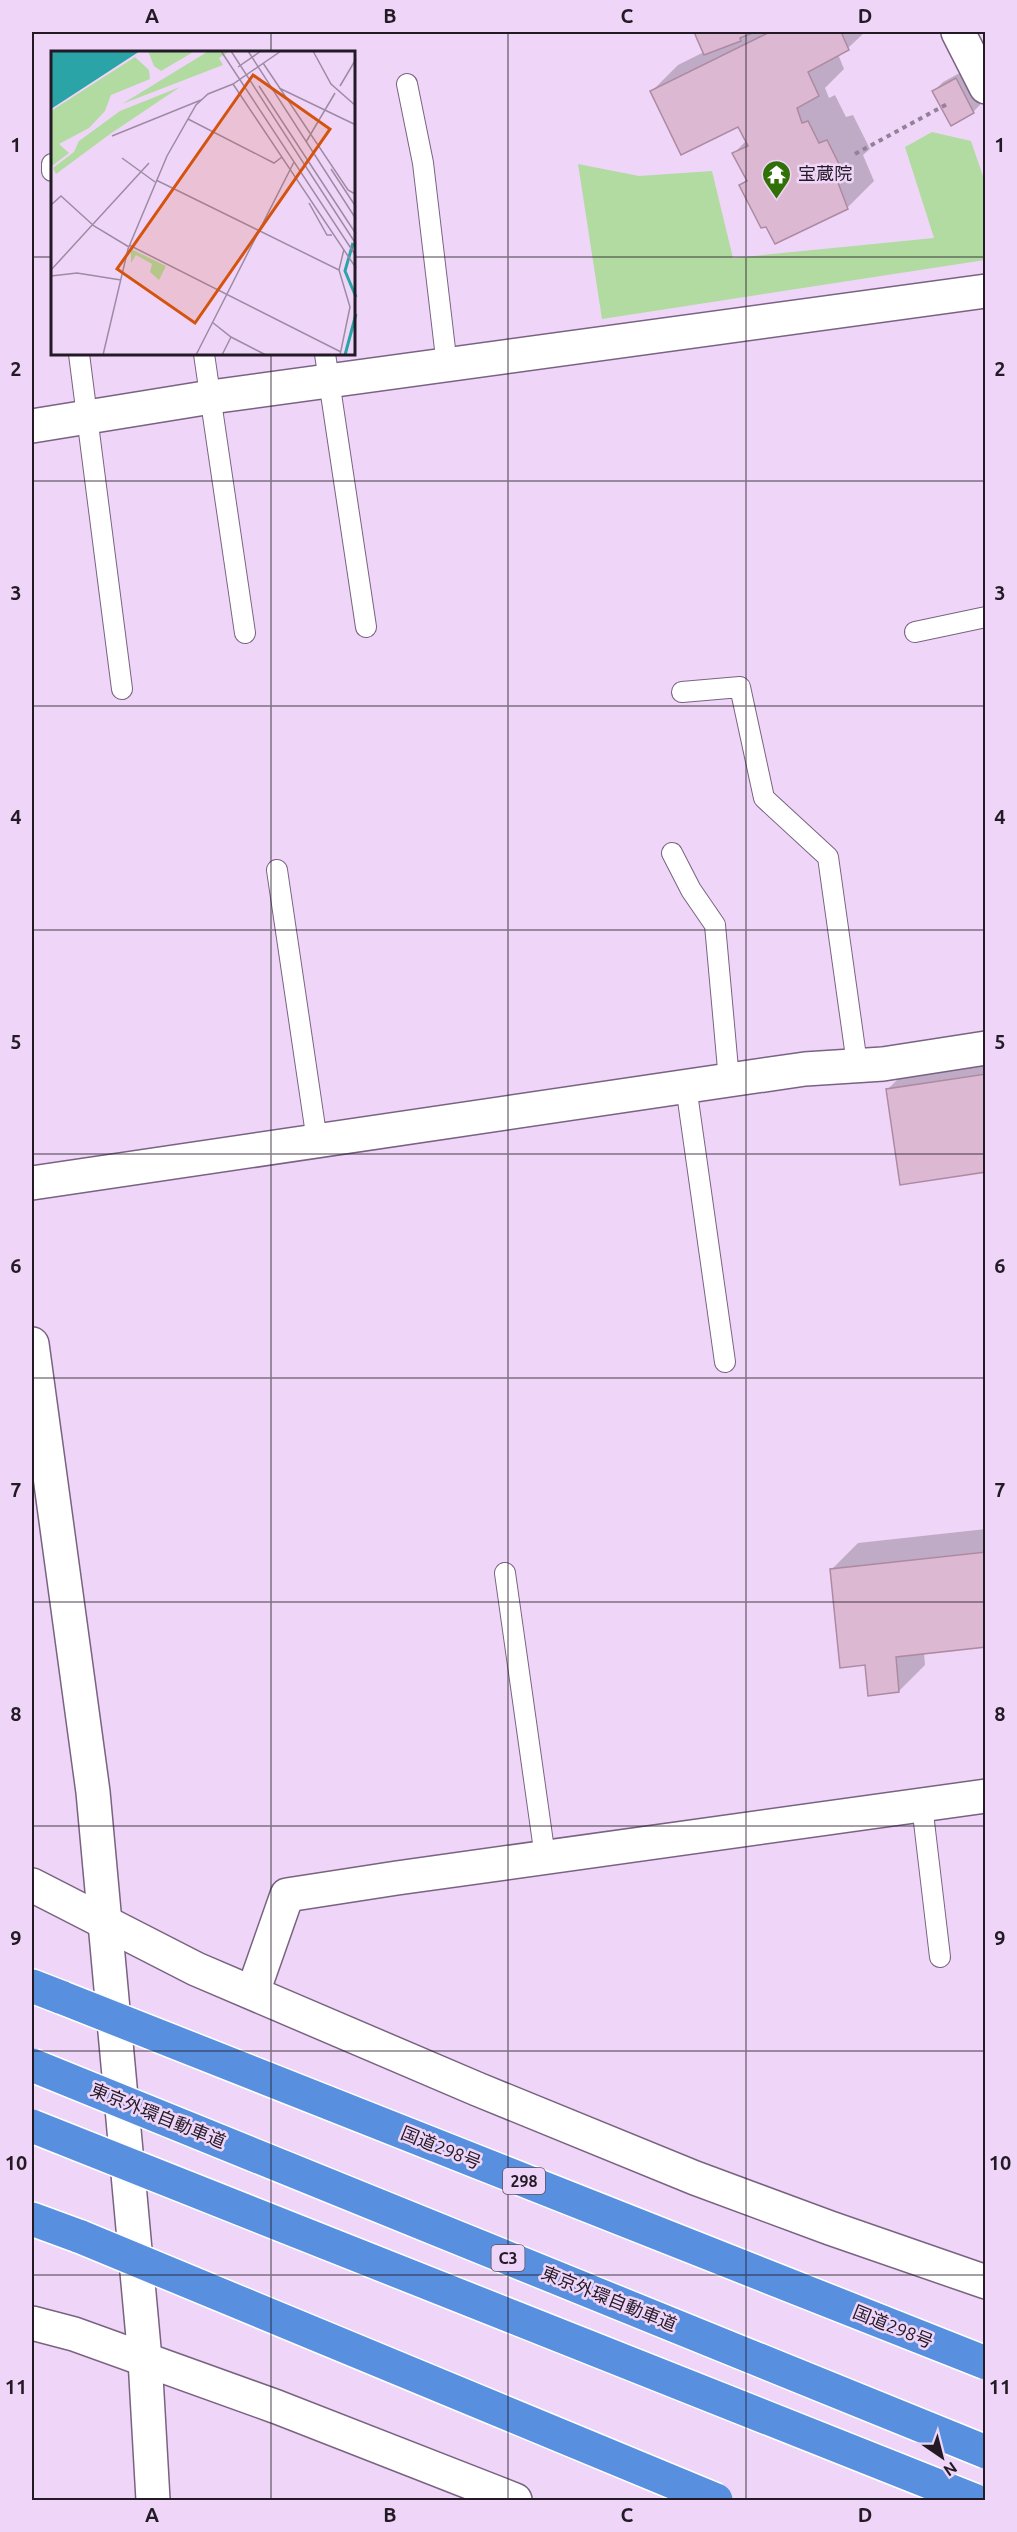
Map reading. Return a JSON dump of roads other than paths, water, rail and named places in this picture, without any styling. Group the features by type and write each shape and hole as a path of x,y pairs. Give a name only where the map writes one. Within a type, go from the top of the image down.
{"highway":[{"name":"国道298号","path":"32,1986 986,2363"},
{"name":"東京外環自動車道","path":"32,2065 986,2452"},
{"path":"32,2126 974,2500"},
{"path":"32,2218 716,2500"}],"street":[{"path":"958,32 985,86"},
{"path":"32,426 211,397 327,368 447,366 986,291"},
{"path":"32,1183 686,1086 857,1064 883,1064 986,1048"},
{"path":"32,1344 93,1792 107,1924 145,2359 153,2500"},
{"path":"252,1992 287,1895 986,1796"},
{"path":"32,1885 196,1970 477,2089 695,2178 830,2229 986,2282"},
{"path":"32,2315 74,2334"},
{"path":"32,2323 74,2334 277,2407 515,2500"}],"lane":[{"path":"407,84 423,163 447,366"},
{"path":"79,356 122,688"},
{"path":"204,356 244,633"},
{"path":"327,368 366,627"},
{"path":"915,632 986,617"},
{"path":"681,692 740,687 764,798 828,857 857,1064"},
{"path":"672,853 691,890 715,925 729,1080"},
{"path":"277,870 317,1141"},
{"path":"686,1086 725,1362"},
{"path":"505,1573 545,1857"},
{"path":"922,1805 940,1957"}],"place":[{"name":"宝蔵院","path":"777,200"}]}
